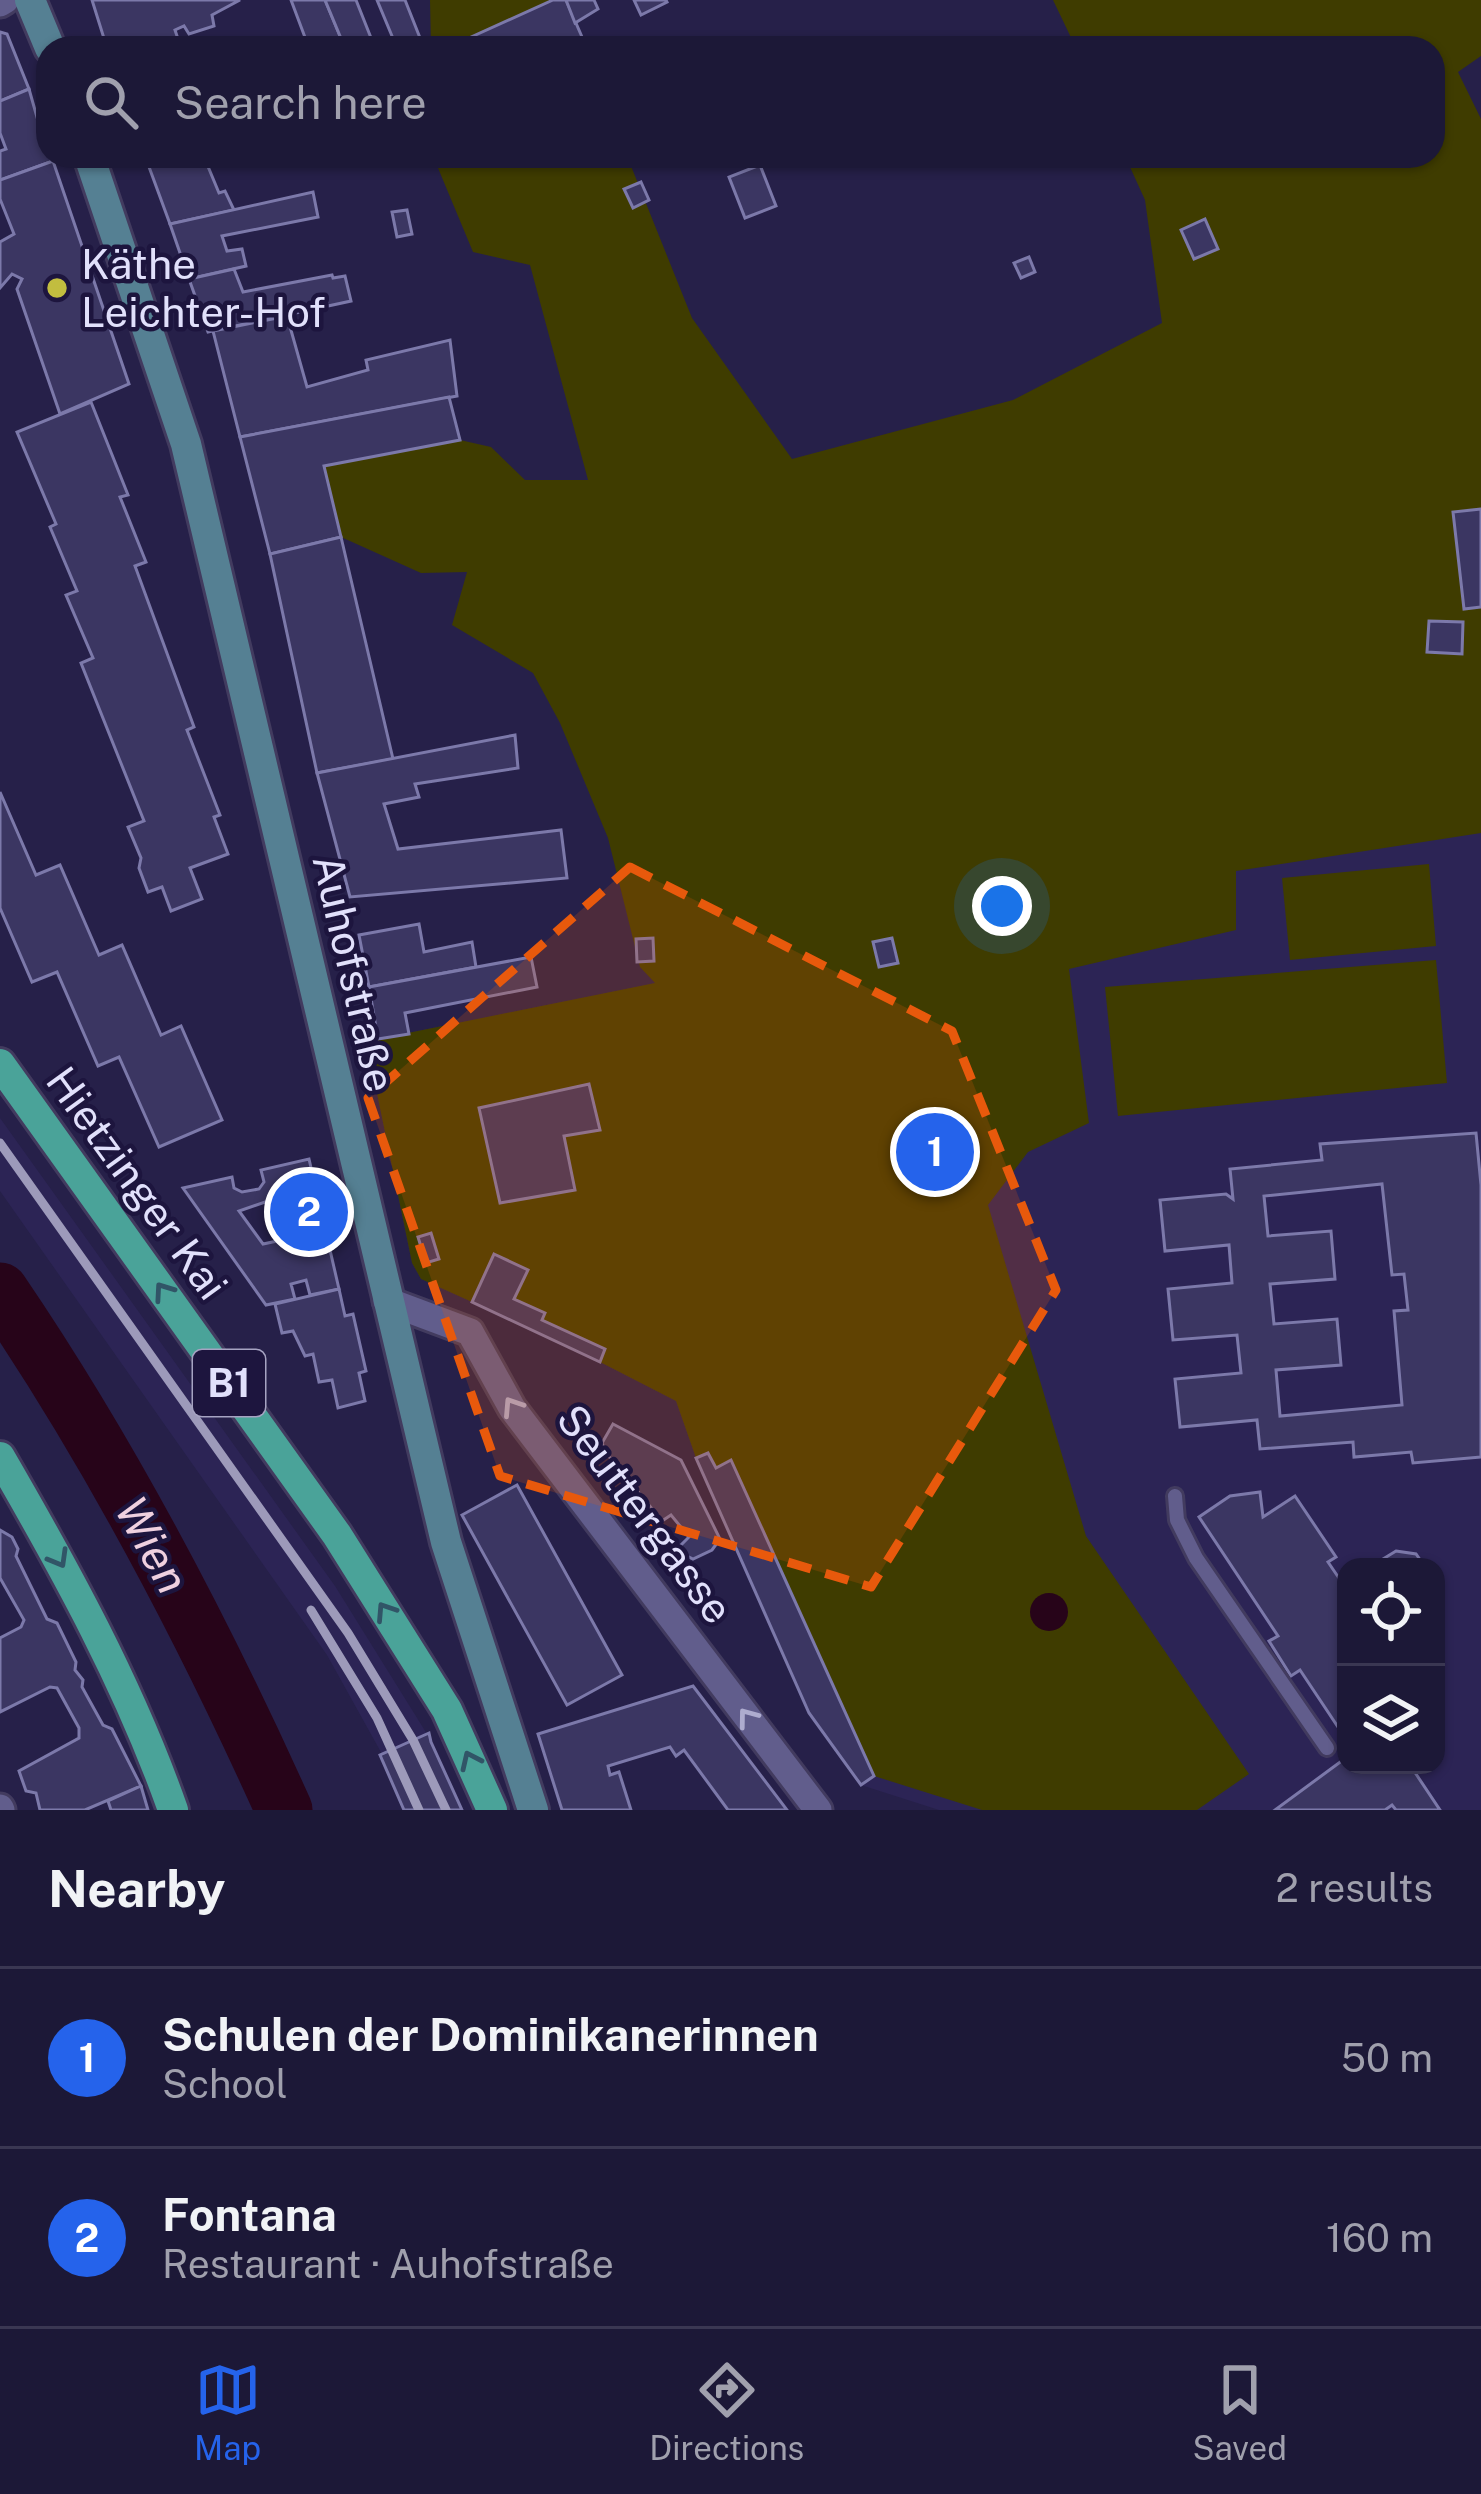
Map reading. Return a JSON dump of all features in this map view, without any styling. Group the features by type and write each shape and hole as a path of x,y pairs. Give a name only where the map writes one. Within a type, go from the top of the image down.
{"main road":[{"name":"Hietzinger Kai","path":"0,1064 337,1535 448,1710 492,1810"},
{"path":"0,1457 80,1595 154,1756 173,1810"}],"street":[{"path":"30,0 45,36"},
{"name":"Auhofstraße","path":"93,168 186,444 446,1542 533,1810"},
{"name":"Seuttergasse","path":"387,1301 470,1332 512,1408 818,1810"}],"lane":[{"path":"1174,1496 1178,1520 1196,1558 1327,1748"}],"highlighted area":[{"path":"630,867 952,1031 1056,1290 871,1587 500,1476 368,1098"}],"shaded area":[{"path":"430,0 553,0 472,36 431,36"},
{"path":"1053,0 1481,0 1481,56 1458,72 1481,119 1481,833 1236,871 1236,930 1069,969 1089,1123 1028,1152 988,1205 1086,1536 1249,1774 1197,1810 982,1810 874,1776 708,1453 696,1458 676,1401 600,1362 605,1349 542,1320 545,1313 514,1299 527,1269 494,1255 472,1302 421,1279 412,1263 368,1050 378,1039 655,983 640,967 608,838 560,723 533,673 452,625 467,572 421,573 341,537 324,466 460,440 491,447 525,480 588,480 530,265 473,252 438,168 632,168 692,318 792,459 1013,400 1162,323 1145,200 1130,168 1445,168 1445,36 1070,36"},
{"path":"1481,658 1481,1810 939,1810 861,1785 809,1713 696,1458 676,1401 600,1362 605,1349 542,1320 545,1313 514,1299 527,1269 494,1255 472,1302 421,1279 412,1263 368,1050 378,1039 656,983"},
{"path":"1429,864 1436,946 1290,960 1282,878"},
{"path":"1436,960 1447,1083 1118,1116 1105,987"},
{"path":"0,1118 335,1586 427,1734 382,1754 327,1655 0,1191"},
{"path":"1049,1593 1062,1599 1068,1612 1062,1625 1049,1631 1036,1625 1030,1612 1036,1599"}],"building":[{"path":"92,0 240,0 212,15 214,26 189,34 184,26 175,30 177,36 103,36"},
{"path":"291,0 325,0 340,36 304,36"},
{"path":"325,0 356,0 370,36 340,36"},
{"path":"377,0 405,0 419,36 392,36"},
{"path":"553,0 566,0 582,36 473,36"},
{"path":"566,0 594,0 598,9 575,23"},
{"path":"634,0 666,0 667,2 641,15"},
{"path":"0,32 7,34 29,89 0,101"},
{"path":"29,89 36,114 36,167 0,180 0,151 6,149 0,133 0,101"},
{"name":"Käthe Leichter-Hof","path":"36,167 55,168 129,384 60,414 17,289 22,279 12,274 0,288 0,242 14,234 0,199 0,180"},
{"path":"149,168 209,168 219,193 225,191 234,210 170,224"},
{"path":"761,168 776,206 745,218 729,177"},
{"path":"641,182 649,200 633,208 624,189"},
{"path":"313,192 318,217 222,236 227,251 242,249 246,266 189,279 170,224"},
{"path":"407,210 412,234 397,237 392,212"},
{"path":"1205,219 1218,249 1194,259 1181,230"},
{"path":"1029,257 1035,272 1021,278 1014,263"},
{"path":"234,269 243,292 345,276 351,301 208,332 189,279"},
{"path":"287,316 307,387 368,370 366,360 450,340 457,396 240,437 213,331"},
{"path":"449,397 460,440 324,466 341,537 270,554 240,437"},
{"path":"91,402 128,495 120,497 146,562 135,566 194,727 187,730 220,815 214,817 228,854 190,868 202,899 171,911 162,887 148,892 139,868 141,858 128,827 144,821 81,663 93,658 66,595 77,591 50,527 56,524 17,432"},
{"path":"1481,509 1481,607 1464,609 1453,512"},
{"path":"341,537 393,759 317,773 270,554"},
{"path":"1429,621 1463,622 1462,654 1427,652"},
{"path":"515,735 518,768 415,784 419,797 384,804 398,849 561,830 567,878 350,897 317,773"},
{"path":"0,792 36,875 60,865 99,955 122,945 161,1035 181,1026 222,1120 159,1147 119,1057 98,1066 57,972 32,982 0,908"},
{"path":"419,924 424,952 472,942 476,967 369,987 359,935"},
{"path":"653,938 654,961 637,962 636,939"},
{"path":"892,938 898,963 879,967 873,942"},
{"path":"531,957 537,987 405,1013 409,1034 378,1039 369,987"},
{"path":"589,1084 600,1130 564,1136 575,1190 500,1203 479,1108"},
{"path":"1476,1133 1481,1185 1481,1457 1413,1463 1411,1452 1354,1457 1353,1442 1260,1449 1257,1420 1180,1427 1175,1379 1241,1373 1237,1335 1173,1340 1168,1289 1232,1283 1229,1245 1165,1251 1160,1200 1226,1194 1233,1199 1230,1169 1322,1160 1320,1144","holes":["1382,1184 1392,1275 1404,1274 1408,1310 1394,1311 1402,1405 1280,1416 1276,1370 1341,1365 1337,1319 1274,1324 1270,1284 1335,1279 1331,1231 1268,1236 1264,1196"]},
{"path":"309,1159 339,1289 310,1295 306,1280 291,1284 295,1299 266,1305 183,1188 232,1177 234,1188 242,1192 259,1189 264,1182 261,1170","holes":["268,1201 277,1241 263,1244 239,1211"]},
{"path":"431,1233 439,1259 426,1263 418,1237"},
{"path":"494,1254 528,1270 514,1299 545,1313 542,1320 605,1349 600,1362 472,1302"},
{"path":"339,1289 345,1316 353,1314 366,1371 359,1373 365,1401 338,1408 332,1380 319,1382 313,1354 305,1356 293,1331 282,1333 275,1304"},
{"path":"613,1424 681,1460 720,1539 712,1550 693,1559 683,1554 679,1547 689,1537 671,1515 662,1521 606,1453 602,1443"},
{"path":"708,1453 716,1468 731,1460 874,1776 861,1785 809,1713 696,1458"},
{"path":"517,1485 622,1675 567,1705 462,1515"},
{"path":"1260,1492 1263,1517 1295,1496 1336,1557 1328,1562 1337,1575 1337,1726 1300,1670 1291,1676 1269,1641 1278,1636 1199,1517 1230,1496"},
{"path":"0,1530 12,1537 16,1556 47,1619 57,1623 76,1662 82,1687 103,1725 112,1729 141,1786 85,1810 40,1810 36,1793 26,1791 19,1771 79,1738 79,1728 57,1688 50,1687 0,1712 0,1638 21,1627 24,1620 0,1578"},
{"path":"1396,1551 1419,1558 1385,1558"},
{"path":"693,1686 787,1810 728,1810 684,1750 676,1756 670,1747 608,1766 610,1775 619,1772 631,1810 562,1810 538,1734"},
{"path":"429,1733 462,1810 404,1810 380,1755"},
{"path":"1337,1764 1337,1774 1416,1774 1440,1810 1396,1810 1392,1805 1385,1810 1275,1810"},
{"path":"141,1786 148,1810 111,1810 108,1801"}],"waterway":[{"name":"Wien","path":"0,1291 80,1416 153,1544 284,1810"}],"railway":[{"path":"0,1143 348,1633 413,1740 446,1810"},
{"path":"311,1610 377,1718 419,1810"}],"place":[{"name":"Käthe Leichter-Hof","path":"57,288"},
{"name":"Schulen der Dominikanerinnen","path":"935,1152"},
{"name":"Fontana","path":"309,1212"}]}
